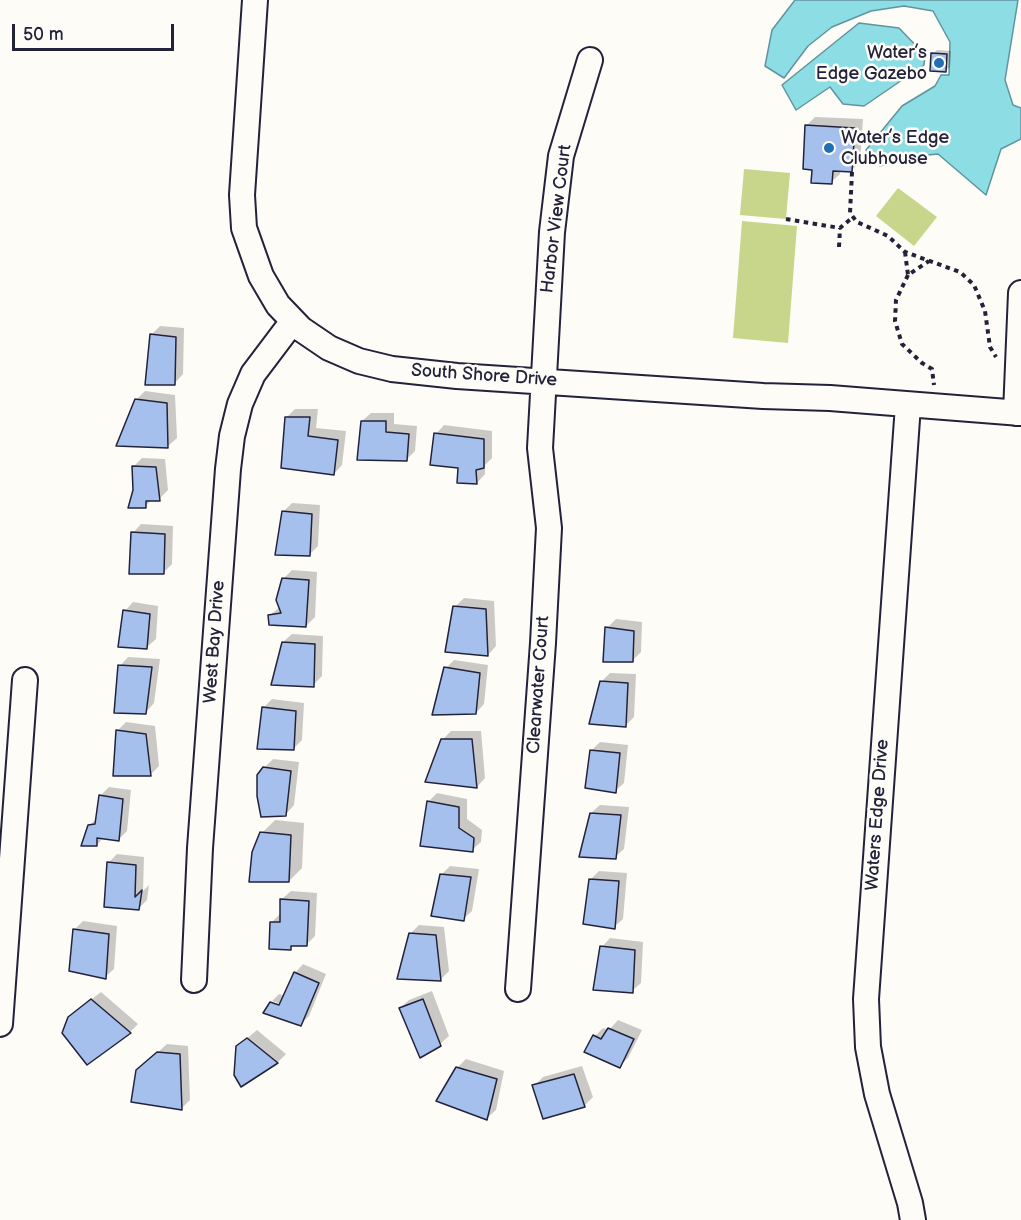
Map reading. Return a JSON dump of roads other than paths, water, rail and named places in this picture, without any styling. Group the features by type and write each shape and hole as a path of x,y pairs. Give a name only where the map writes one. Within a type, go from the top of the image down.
{"street":[{"name":"South Shore Drive","path":"255,0 242,195 244,228 254,261 278,304 293,321 329,348 359,362 392,369 1019,413"},
{"name":"Harbor View Court","path":"542,381 552,232 561,156 590,60"},
{"path":"1019,413 1021,293"},
{"name":"West Bay Drive","path":"194,980 201,836 232,436 240,404 253,374 293,321"},
{"name":"Clearwater Court","path":"518,989 549,528 540,448 542,381"},
{"name":"Waters Edge Drive","path":"908,405 866,999 868,1047 877,1094 913,1220"},
{"path":"0,1024 25,680"}],"water":[{"path":"795,0 1018,0 1005,80 1013,105 1021,108 1021,139 1001,149 986,195 938,154 907,157 880,166 866,150 902,106 935,86 941,75 949,75 950,42 933,11 904,6 871,11 832,27 808,46 784,78 765,66 772,30"},
{"path":"859,23 899,28 925,55 924,65 864,106 843,104 830,87 796,110 782,85"}],"place":[{"name":"Water’s Edge Gazebo","path":"939,63"},
{"name":"Water’s Edge Clubhouse","path":"829,148"}]}
